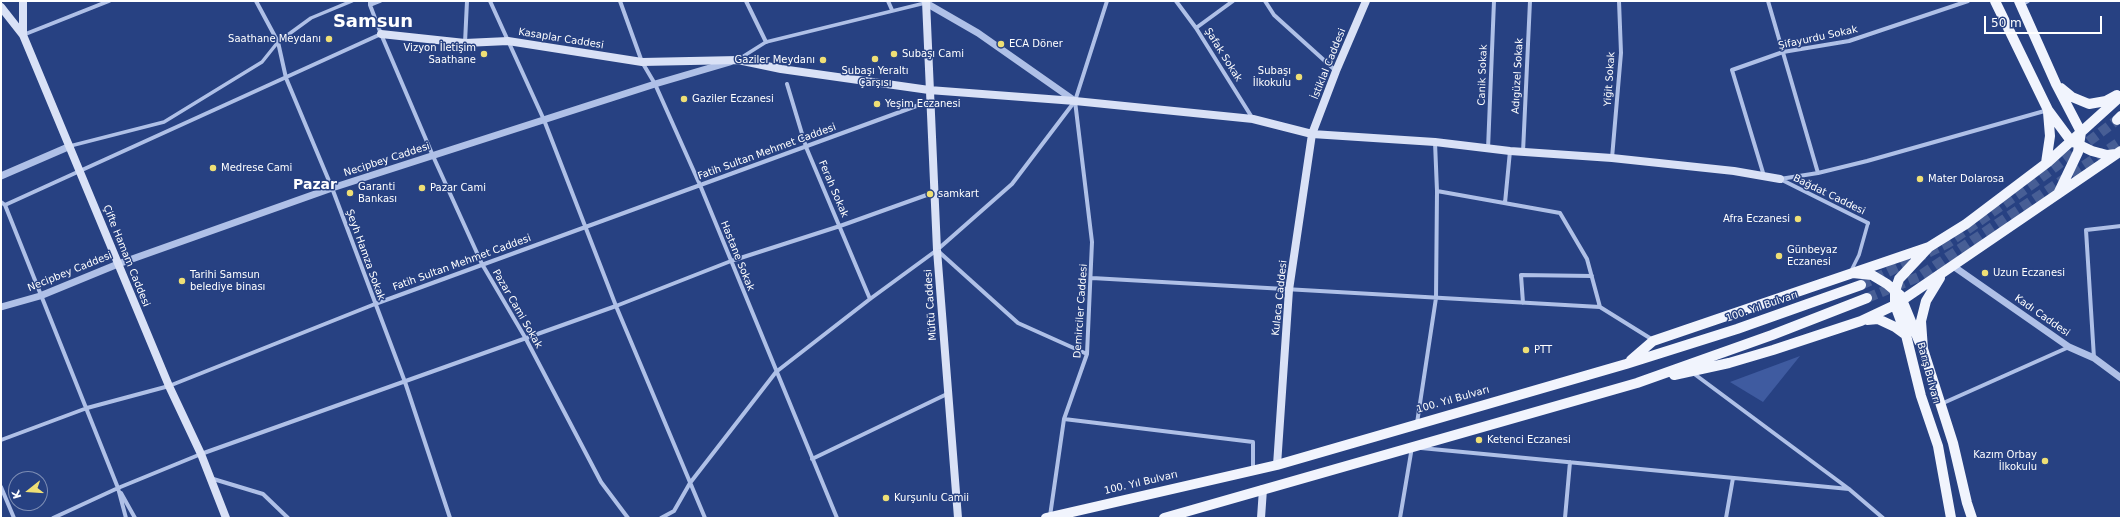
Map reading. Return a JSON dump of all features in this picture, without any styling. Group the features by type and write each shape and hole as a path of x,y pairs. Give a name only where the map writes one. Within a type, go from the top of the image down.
{"main road":[{"path":"23,1 23,35"},
{"name":"İstiklal Caddesi","path":"1312,134 1336,71 1366,1"},
{"path":"1994,1 2048,110 2075,143 2107,155 2119,152"},
{"name":"Müftü Caddesi","path":"927,2 929,90 936,192 937,250 947,394 958,518"},
{"path":"2023,2 2056,84 2081,132"},
{"name":"Çifte Hamam Caddesi","path":"1,6 23,35 68,147 82,172 118,264 169,386 201,454 226,518"},
{"name":"Kasaplar Caddesi","path":"381,34 465,43 508,41 642,62 738,60 781,69 929,90 1075,101 1253,120 1312,134 1435,142 1510,151 1612,158 1734,171 1780,179"},
{"path":"2056,84 2072,97 2088,104 2106,101 2121,94"},
{"path":"2058,195 2075,143 2081,132 2121,94"},
{"path":"2046,163 2050,126 2048,110"},
{"name":"Kulaca Caddesi","path":"1277,465 1289,290 1312,134"},
{"path":"1626,364 1653,341 1851,272 1929,247 1966,224 2046,163 2075,143"},
{"path":"1637,382 1729,364 1861,321 1899,303 2119,152"},
{"name":"Barış Bulvarı","path":"1929,247 1899,279 1895,291 1921,396 1938,446 1951,518"},
{"path":"1851,272 1872,275 1895,291"},
{"name":"Barış Bulvarı","path":"1941,275 1926,301 1922,321 1922,349 1941,404 1972,518"},
{"name":"100. Yıl Bulvarı","path":"1048,518 1253,469 1277,465 1417,423 1626,364 1737,329 1861,285"},
{"path":"1164,518 1637,382 1772,335 1867,298"},
{"path":"1899,303 1922,349"},
{"path":"1861,321 1878,319 1895,327 1906,336"},
{"path":"1261,518 1263,489"}],"street":[{"path":"23,35 109,1"},
{"name":"Şeyh Hamza Sokak","path":"256,1 278,42 286,78 332,188 405,382 450,518"},
{"path":"1,176 68,147 164,122 262,62 278,42 311,18 352,1"},
{"path":"370,3 380,1"},
{"path":"465,43 468,1"},
{"path":"490,1 544,120 616,306 705,518"},
{"name":"Hastane Sokak","path":"621,1 642,62 655,84 700,185 837,518"},
{"path":"746,1 766,42"},
{"path":"888,1 892,10"},
{"path":"661,518 674,511 690,483 776,372 870,299 937,250 1012,184 1075,101 1107,1"},
{"name":"Şafak Sokak","path":"1176,1 1196,28 1253,120"},
{"path":"1196,28 1234,1"},
{"path":"1265,1 1274,15 1336,71"},
{"name":"Canik Sokak","path":"1488,149 1494,1"},
{"name":"Adıgüzel Sokak","path":"1523,152 1530,1"},
{"name":"Yiğit Sokak","path":"1612,158 1621,53 1619,1"},
{"path":"1768,1 1818,173"},
{"name":"Şifayurdu Sokak","path":"1764,177 1732,70 1783,52 1848,41 1968,1"},
{"path":"738,60 766,42 927,2 978,32 1075,101"},
{"name":"Pazar Cami Sokak","path":"370,3 381,34 433,156 482,264 526,339 601,482 628,518"},
{"path":"126,518 118,488 87,408 3,204 82,172 381,34"},
{"name":"Necipbey Caddesi","path":"1,307 40,296 118,264 332,188 655,84 738,60"},
{"name":"Ferah Sokak","path":"787,84 806,147 870,299"},
{"name":"Fatih Sultan Mehmet Caddesi","path":"1,440 87,408 169,386 375,304 930,101"},
{"name":"Demirciler Caddesi","path":"1048,518 1064,419 1087,354 1092,278 1092,242 1075,101"},
{"path":"1780,179 1818,173 2048,110"},
{"path":"1417,423 1436,298 1437,191 1435,142"},
{"path":"1505,203 1510,151"},
{"name":"Bağdat Caddesi","path":"1780,179 1868,223 1859,255 1851,272"},
{"path":"1437,191 1560,213 1587,259 1600,307"},
{"path":"53,518 118,488 201,454 526,339 731,261 840,226 936,192"},
{"path":"2094,358 2086,230 2121,226"},
{"path":"937,250 1018,323 1087,354"},
{"name":"Kadı Caddesi","path":"1953,266 2069,347 2094,358 2121,378"},
{"path":"1523,303 1521,275 1592,276"},
{"path":"1092,278 1600,307 1653,341"},
{"path":"1941,404 2069,347"},
{"path":"1691,371 1849,489 1883,518"},
{"path":"812,459 947,394"},
{"path":"1064,419 1253,442 1253,469"},
{"path":"1400,518 1412,447 1849,489"},
{"path":"1565,518 1570,462"},
{"path":"210,478 262,494 288,518"},
{"path":"1726,518 1733,478"},
{"path":"1,487 14,518"},
{"path":"118,488 135,518"}],"shaded area":[{"path":"1800,356 1763,402 1730,382"}],"tunnel":[{"path":"1861,285 1948,243 2034,183 2117,120"},
{"path":"1867,298 1918,277 2121,141"}],"place":[{"name":"Saathane Meydanı","path":"329,39"},
{"name":"ECA Döner","path":"1001,44"},
{"name":"Vizyon İletişim Saathane","path":"484,54"},
{"name":"Subaşı Cami","path":"894,54"},
{"name":"Subaşı Yeraltı Çarşısı","path":"875,59"},
{"name":"Gaziler Meydanı","path":"823,60"},
{"name":"Subaşı İlkokulu","path":"1299,77"},
{"name":"Gaziler Eczanesi","path":"684,99"},
{"name":"Yeşim Eczanesi","path":"877,104"},
{"name":"Medrese Cami","path":"213,168"},
{"name":"Mater Dolarosa","path":"1920,179"},
{"name":"Pazar Cami","path":"422,188"},
{"name":"Garanti Bankası","path":"350,193"},
{"name":"samkart","path":"930,194"},
{"name":"Afra Eczanesi","path":"1798,219"},
{"name":"Günbeyaz Eczanesi","path":"1779,256"},
{"name":"Uzun Eczanesi","path":"1985,273"},
{"name":"Tarihi Samsun belediye binası","path":"182,281"},
{"name":"PTT","path":"1526,350"},
{"name":"Ketenci Eczanesi","path":"1479,440"},
{"name":"Kazım Orbay İlkokulu","path":"2045,461"},
{"name":"Kurşunlu Camii","path":"886,498"}],"district":[{"name":"Samsun","path":"373,22"},
{"name":"Pazar","path":"315,185"}]}
